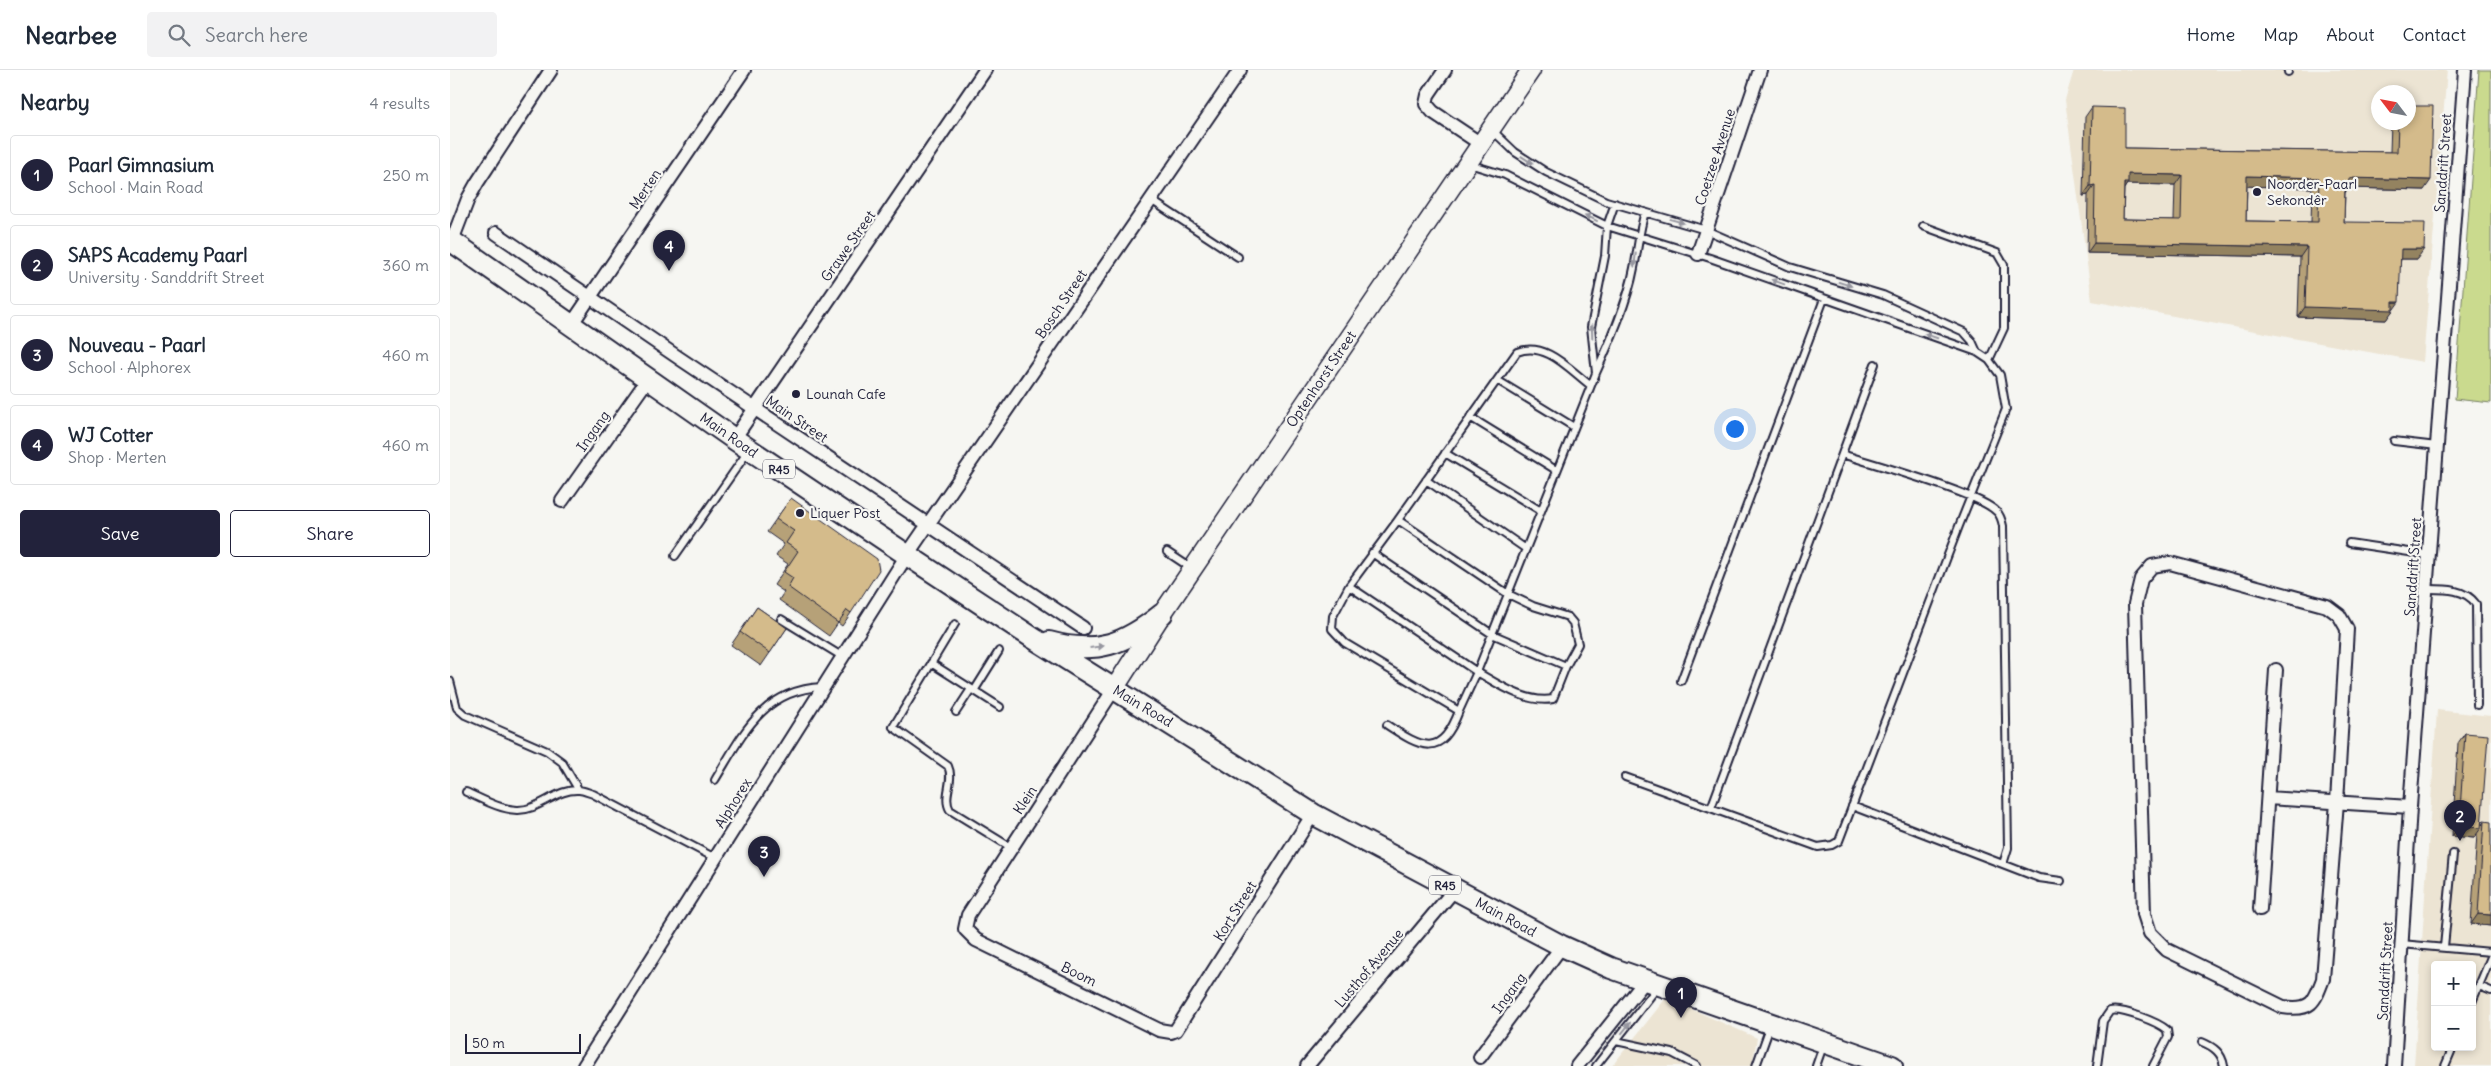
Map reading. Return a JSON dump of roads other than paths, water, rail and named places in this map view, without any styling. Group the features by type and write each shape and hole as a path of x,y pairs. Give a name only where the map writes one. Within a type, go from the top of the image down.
{"main road":[{"name":"Optenhorst Street","path":"1114,689 1192,569 1531,70"},
{"name":"Main Road","path":"451,243 742,444 907,555 1033,638 1313,814 1562,946 1652,983 1880,1064"},
{"path":"1033,638 1068,647 1100,647 1118,642 1135,634 1162,614"}],"street":[{"path":"451,243 468,199 477,183 551,70"},
{"name":"Merten","path":"571,325 744,70"},
{"name":"Grawe Street","path":"742,444 754,408 985,70"},
{"name":"Bosch Street","path":"907,555 1240,70"},
{"path":"1445,70 1428,95 1426,104 1433,112 1481,144"},
{"name":"Coetzee Avenue","path":"1698,254 1760,70"},
{"name":"Sanddrift Street","path":"2394,1066 2410,807 2465,70"},
{"name":"Main Street","path":"496,233 1083,628"},
{"name":"Ingang","path":"562,501 648,379"},
{"name":"Alphorex","path":"584,1066 907,555"},
{"path":"2170,563 2327,606 2339,615 2347,629 2337,802 2323,979 2315,1000 2306,1007 2297,1009 2283,1007 2167,950 2150,933 2144,914 2135,604 2141,579 2152,566 2170,563"},
{"path":"2260,908 2276,670"},
{"name":"Klein","path":"965,929 968,915 1114,689"},
{"path":"2268,798 2410,807"},
{"name":"Kort Street","path":"1182,1024 1313,814"},
{"name":"Lusthof Avenue","path":"1307,1066 1454,890"},
{"name":"Boom","path":"965,929 976,940 1159,1030 1171,1032 1182,1024"},
{"name":"Ingang","path":"1480,1057 1562,946"},
{"path":"1577,1066 1652,983"}],"lane":[{"path":"1491,128 1515,152 1546,172 1615,203 1706,230 1790,267 1883,296 1920,311 1964,332 1972,340 1977,352"},
{"path":"1468,163 1505,175 1607,226 1698,254 1977,352 1989,360 2000,376 2006,409 1970,497 1839,841 1832,845 1818,847 1624,777"},
{"path":"1151,200 1238,257"},
{"path":"1596,373 1591,327 1605,256 1607,226 1615,203"},
{"path":"1387,725 1420,745 1432,746 1442,741 1452,728 1477,672 1590,385 1610,344 1634,269 1638,236 1645,212"},
{"path":"1923,226 1996,253 2004,265 2004,328 1989,360"},
{"path":"1681,681 1824,299"},
{"path":"1459,711 1345,643 1332,629 1333,616 1349,586 1398,520 1516,352 1526,348 1543,350 1590,385"},
{"path":"1711,808 1875,364"},
{"path":"1497,380 1574,427"},
{"path":"1470,417 1556,470"},
{"path":"2394,441 2437,446"},
{"path":"676,556 742,444"},
{"path":"1445,453 1541,511"},
{"path":"1842,454 1970,497 1997,512 2003,526 2008,848 2003,864"},
{"path":"1426,480 1526,549"},
{"path":"1349,586 1477,672 1511,690 1546,700 1553,699 1566,666 1578,644 1573,623 1568,617 1533,606 1508,594 1398,520"},
{"path":"2349,543 2429,555"},
{"path":"1167,552 1192,569"},
{"path":"1372,553 1492,634 1566,666"},
{"path":"2426,589 2447,589 2464,594 2476,604 2477,706"},
{"path":"780,619 842,657"},
{"path":"955,624 894,727 895,731 948,766 952,774 947,804 950,810 1012,848"},
{"path":"956,712 999,651"},
{"path":"931,663 1000,707"},
{"path":"450,681 457,708 464,714 547,752 562,762 578,790"},
{"path":"715,780 760,712 777,699 808,688 823,687"},
{"path":"466,792 498,806 518,810 535,806 551,798 578,790 594,794 716,858"},
{"path":"1852,806 2039,878 2061,881"},
{"path":"2444,947 2453,854"},
{"path":"2401,944 2491,952"},
{"path":"2476,993 2491,957"},
{"path":"1596,1066 1616,1042 1652,983"},
{"path":"2479,986 2491,991"},
{"path":"2097,1066 2103,1021 2110,1011 2115,1010 2128,1012 2167,1030 2168,1037 2153,1066"},
{"path":"1756,1066 1771,1024"},
{"path":"1616,1042 1672,1053 1696,1066"},
{"path":"2202,1042 2218,1052 2223,1058 2224,1066"},
{"path":"1816,1066 1824,1043"},
{"path":"2445,1066 2451,1051"}],"place":[{"name":"Noorder-Paarl Sekondêr","path":"2257,192"},
{"name":"WJ Cotter","path":"669,271"},
{"name":"Lounah Cafe","path":"796,394"},
{"name":"Liquer Post","path":"800,513"},
{"name":"SAPS Academy Paarl","path":"2460,841"},
{"name":"Nouveau - Paarl","path":"764,877"},
{"name":"Paarl Gimnasium","path":"1681,1018"}]}
